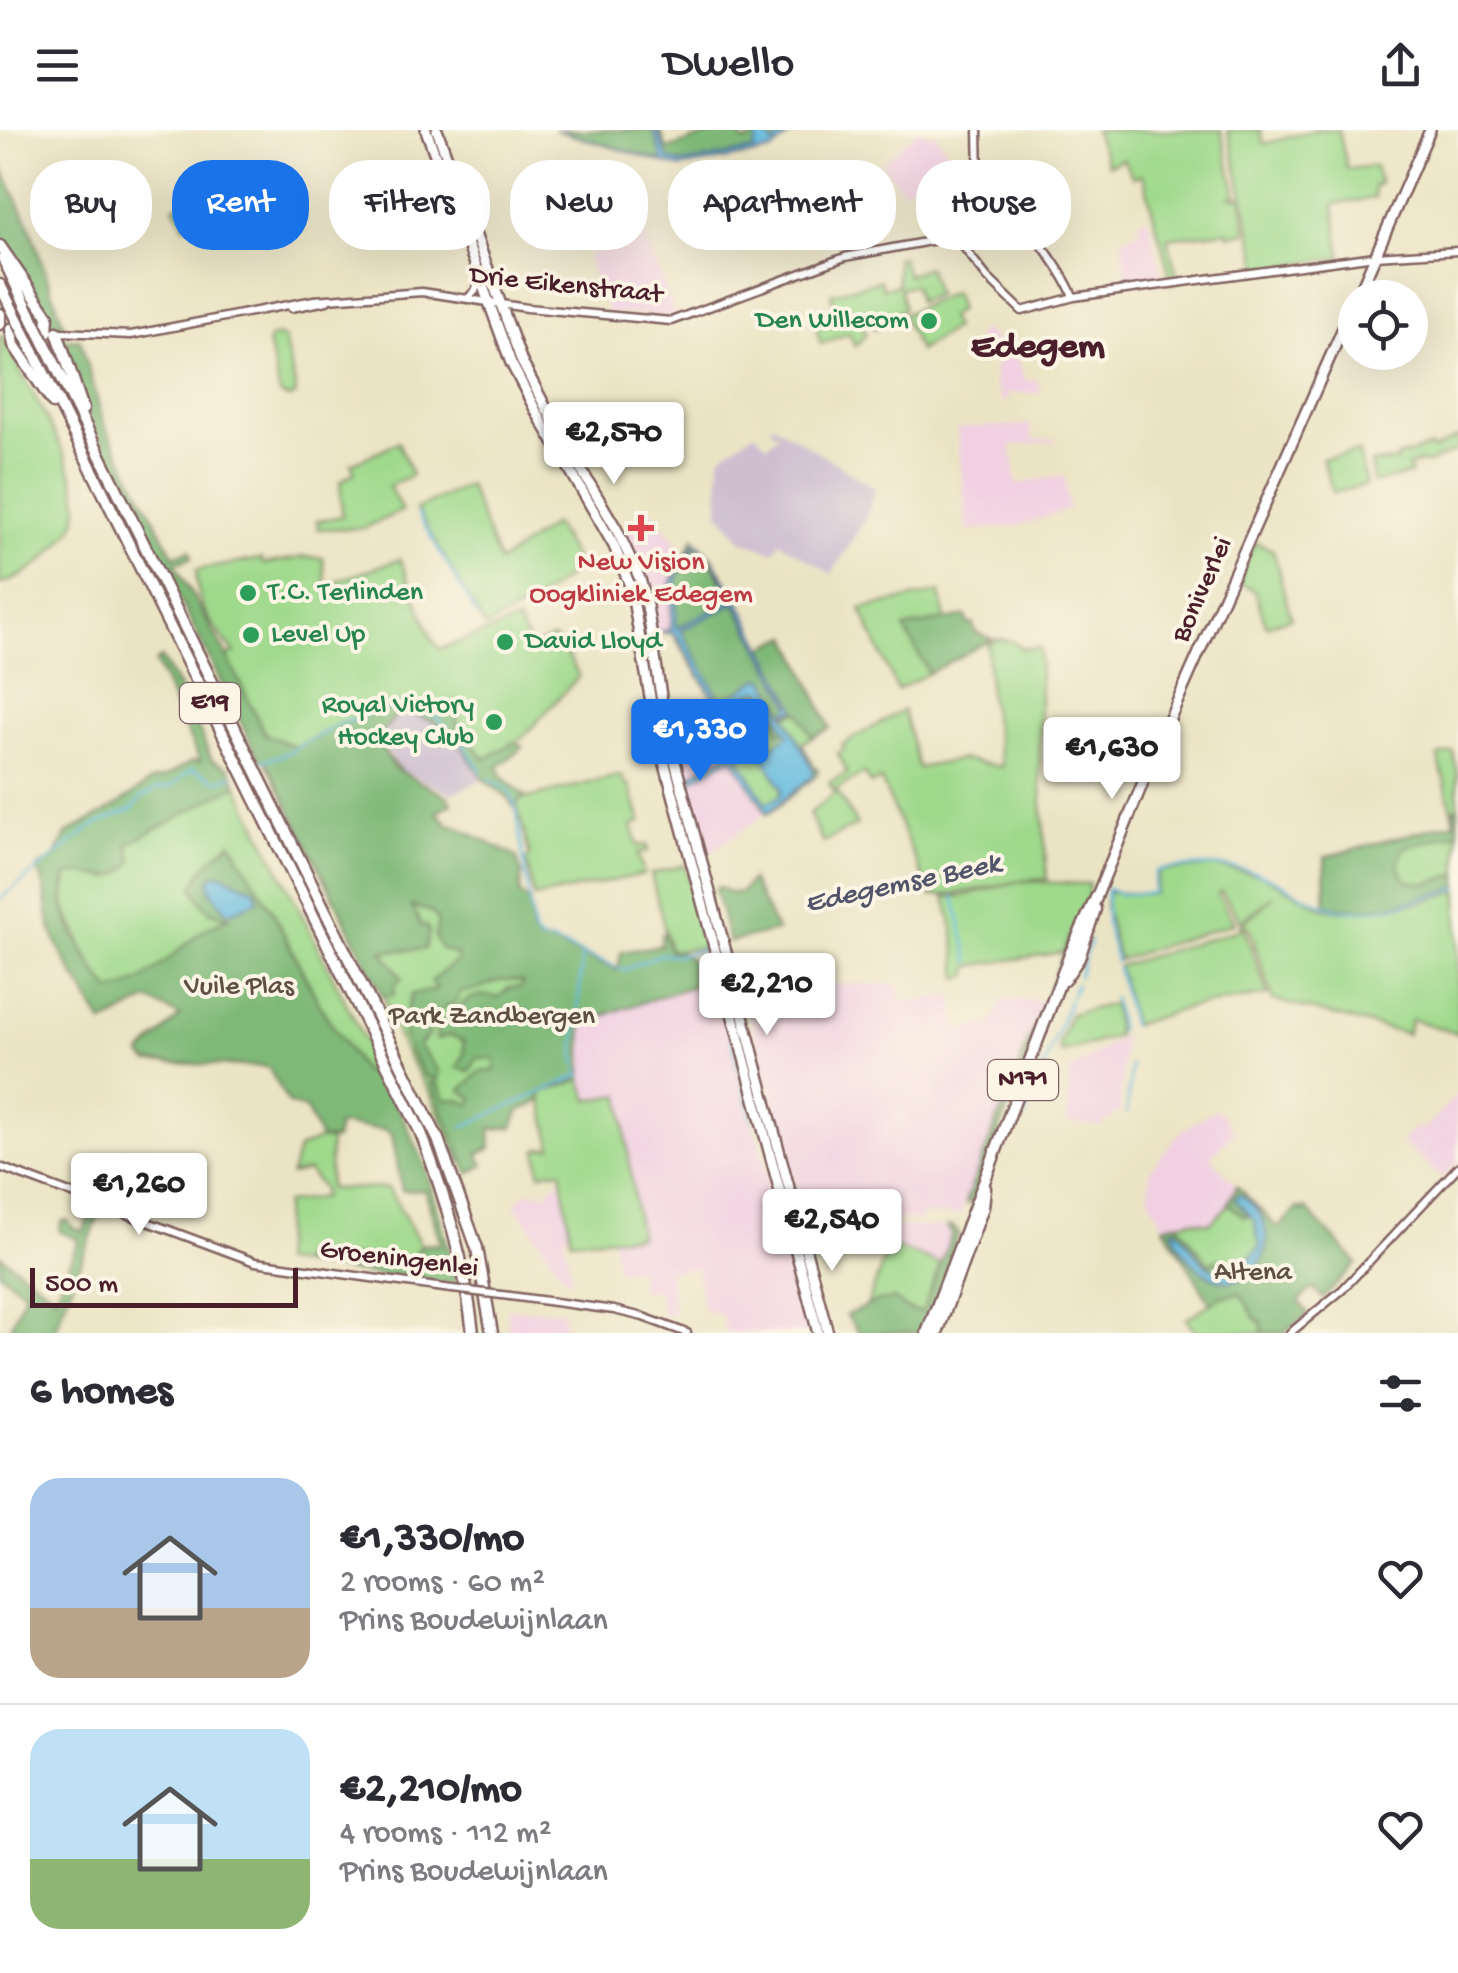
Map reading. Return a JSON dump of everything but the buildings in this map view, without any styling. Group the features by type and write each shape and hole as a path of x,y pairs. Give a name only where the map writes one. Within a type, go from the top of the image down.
{"highway":[{"name":"E19","path":"0,249 33,320 49,335 92,439 438,1140 477,1248 492,1333"},
{"path":"0,249 48,316 49,335"},
{"name":"E19","path":"0,285 9,328 28,342 422,1133 466,1272 473,1333"},
{"path":"0,314 14,345 78,441"},
{"name":"Boniverlei","path":"972,1222 983,1208 987,1172 1081,926 1096,898"},
{"name":"N171","path":"928,1333 972,1222"},
{"name":"N171","path":"937,1333 972,1222"}],"main road":[{"path":"426,130 524,379 614,546 632,588 656,731 793,1227 818,1333"},
{"path":"437,130 484,282"},
{"name":"Boniverlei","path":"1364,280 1430,130"},
{"path":"493,302 504,320 524,379"},
{"name":"Boniverlei","path":"1096,898 1159,743 1338,340"},
{"path":"793,1227 828,1333"}],"street":[{"path":"978,130 980,160"},
{"name":"Drie Eikenstraat","path":"9,328 49,335 131,335 338,298 426,292 666,322 845,257 916,250"},
{"path":"967,250 1022,311 1074,297 1374,256 1458,251"},
{"path":"1044,250 1074,297"},
{"path":"468,298 484,282"},
{"path":"504,320 514,306"},
{"name":"Groeningenlei","path":"0,1167 254,1262 620,1311 687,1333"},
{"path":"1290,1333 1342,1290 1458,1167"}],"shaded area":[{"path":"919,130 934,133 946,148 946,155 940,160 916,160 916,181 904,191 896,182 896,160 885,160"},
{"path":"1148,216 1164,283 1127,285 1122,240 1141,231 1137,222"},
{"path":"648,244 676,317 608,313 587,256 604,250 648,250"},
{"path":"984,329 998,344 1004,342 1018,360 1026,382 1036,379 1041,393 1008,393 1008,401 1000,401 1000,392 995,392 994,359 975,337"},
{"path":"773,424 875,488 867,516 832,574 780,542 774,552 741,540 719,512 720,456 755,432 767,445 779,434 770,426"},
{"path":"1031,425 1033,440 1056,442 1011,445 1017,484 1064,475 1069,509 1018,526 967,531 957,428"},
{"path":"650,508 685,554 671,585 671,630 656,631 645,579 626,536 633,521"},
{"path":"712,696 739,741 728,751 765,814 706,855 670,718"},
{"path":"398,713 439,724 460,744 483,779 452,794 397,768 379,735"},
{"path":"715,983 812,1333 725,1333 722,1315 703,1310 696,1268 669,1271 674,1314 662,1315 658,1290 641,1291 638,1268 617,1271 612,1239 639,1235 621,1096 588,1100 582,1082 582,1022 683,988"},
{"path":"825,984 899,984 902,1002 953,995 958,1030 992,1024 1002,999 1042,1001 960,1215 919,1215 923,1220 805,1221 748,1011 827,1000"},
{"path":"1124,1035 1120,1113 1113,1113 1112,1120 1104,1120 1103,1126 1067,1123 1070,1071"},
{"path":"1458,1093 1458,1162 1442,1178 1401,1142 1417,1126 1423,1131"},
{"path":"1213,1110 1221,1112 1234,1133 1210,1157 1237,1186 1225,1209 1210,1224 1192,1220 1164,1226 1148,1196 1150,1170 1180,1132"},
{"path":"560,1179 570,1232 564,1237 572,1280 565,1277 515,1204 526,1192 546,1193"},
{"path":"895,1227 947,1227 952,1233 941,1264 889,1245"},
{"path":"507,1309 563,1311 565,1333 509,1333"}],"green space":[{"path":"555,130 660,130 667,149 724,130 737,132 744,142 757,130 796,130 768,152 722,160 668,160 668,163"},
{"path":"1094,130 1221,130 1236,195 1229,197 1241,197 1247,232 1167,238 1179,282 1172,284 1143,175 1133,177 1123,159 1108,165"},
{"path":"1228,130 1260,130 1264,144 1315,130 1339,130 1347,169 1375,166 1380,184 1374,186 1375,198 1334,204 1341,257 1260,270"},
{"path":"0,164 28,222 30,250 38,250 64,326 41,321 0,239"},
{"path":"902,257 907,275 928,267 936,294 918,302 914,285 900,288 904,308 875,329 867,312 857,316 866,334 855,346 849,333 821,344 814,320 836,311 831,294 880,280 882,288 898,285 896,258"},
{"path":"953,292 959,310 949,317 954,328 919,351 902,315"},
{"path":"0,336 64,454 78,502 76,521 59,545 28,572 0,584"},
{"path":"269,338 284,339 296,390 295,396 288,398 280,394 268,343"},
{"name":"Park Zandbergen","path":"80,339 104,424 174,556 190,550 192,557 175,564 265,734 296,747 339,724 368,715 371,708 413,706 436,713 439,708 461,703 463,709 456,722 485,759 514,742 523,747 498,767 504,779 525,796 513,807 508,798 483,779 460,744 433,721 398,713 377,739 394,768 448,797 452,803 437,812 451,827 454,825 516,857 522,874 519,894 529,901 533,934 541,942 550,942 618,970 621,952 661,945 664,932 670,951 678,951 691,960 693,986 582,1022 582,1079 541,1093 539,1102 519,1111 513,1127 490,1129 491,1147 478,1154 484,1165 469,1174 430,1082 438,1084 446,1100 458,1099 471,1105 473,1098 461,1090 481,1071 495,1071 495,1059 477,1058 470,1071 457,1068 464,1055 464,1041 450,1035 436,1040 437,1026 472,998 498,998 509,988 521,987 523,982 504,980 460,992 457,1001 420,1022 430,1034 418,1045 438,1070 438,1080 425,1076 405,1037 407,1008 412,994 437,990 431,981 456,961 457,955 441,949 435,937 438,921 432,912 412,906 429,932 425,949 382,951 402,978 393,995 383,996 270,768 265,760 259,759 51,340"},
{"path":"1458,437 1458,451 1428,463 1416,462 1408,466 1411,474 1373,483 1371,463 1397,461 1397,457 1431,447 1433,450"},
{"path":"398,442 412,475 389,486 402,511 364,528 318,529 317,521 342,516 340,482 355,472 351,464"},
{"path":"1359,452 1366,485 1333,493 1322,459"},
{"path":"468,485 499,562 554,524 580,568 531,604 485,627 416,509"},
{"path":"694,538 700,548 690,555 698,564 708,557 761,649 789,636 830,728 802,743 818,769 816,776 767,815 735,753 743,746 671,630 672,581"},
{"path":"694,538 700,548 690,555 698,564 708,557 761,649 789,636 830,728 812,737 798,711 781,718 785,731 779,734 775,717 765,703 759,703 752,715 762,738 762,749 754,755 745,750 671,630 672,581"},
{"path":"1255,542 1273,550 1291,618 1266,626 1255,591 1237,582"},
{"path":"323,558 326,585 400,559 433,641 440,649 517,621 531,647 553,638 579,676 522,738 485,762 465,735 413,706 372,708 368,715 382,747 397,767 448,797 452,803 437,812 441,819 522,874 519,894 529,901 533,934 539,941 624,971 610,1014 582,1022 582,1082 589,1100 621,1095 639,1236 571,1240 561,1170 540,1173 537,1149 552,1147 541,1096 539,1102 519,1111 513,1127 490,1129 490,1149 460,1162 429,1091 401,1045 383,996 265,760 286,744 265,734 225,656 235,653 213,625 199,595 196,570 261,559 263,564"},
{"path":"940,592 945,620 905,628 929,673 897,690 861,609"},
{"path":"966,616 967,624 973,624 975,632 992,639 929,673 904,628"},
{"path":"998,639 1012,641 1021,648 1040,648 1040,771 1047,879 931,896 881,780 870,784 864,773 836,790 857,825 823,842 809,814 835,793 829,783 847,773 838,753 844,750 842,745 903,710 918,768 962,759 1002,767 989,695 987,645"},
{"name":"Vuile Plas","path":"161,658 185,698 212,760 230,768 237,785 128,844 133,861 118,875 67,875 63,903 71,928 111,991 138,982 197,935 231,917 208,909 193,887 205,867 231,842 274,914 321,1008 364,1073 373,1065 379,1066 424,1163 458,1281 440,1284 300,1264 303,1257 312,1255 412,1261 421,1245 441,1244 425,1190 402,1191 392,1135 386,1130 338,1125 335,1140 320,1139 306,1109 289,1104 268,1067 148,1062 141,1054 180,1016 148,1000 103,1024 61,951 51,928 37,868 55,857 66,834 151,781 192,761 200,761 155,662"},
{"path":"1453,752 1458,774 1458,887 1375,907 1326,905 1325,857 1455,822 1438,756"},
{"path":"622,775 625,785 629,784 641,822 632,825 638,846 647,845 648,851 638,854 644,874 534,898 526,859 530,857 516,801"},
{"path":"237,785 376,1063 364,1074 321,1008 274,914 231,842 205,867 193,887 210,912 234,915 205,930 149,976 124,989 111,992 95,973 64,906 67,875 91,872 109,879 127,844"},
{"path":"1454,808 1458,808 1458,833 1406,847 1399,864 1408,881 1427,883 1458,874 1458,887 1375,908 1326,905 1325,857 1455,822"},
{"path":"685,865 707,947 670,951 651,874"},
{"path":"1213,866 1262,875 1323,908 1343,911 1419,903 1458,890 1458,1034 1411,1019 1407,1034 1273,1000 1249,927 1240,925 1274,896 1240,921 1221,891 1218,894 1234,923 1118,960 1105,906 1108,892 1154,894 1159,871"},
{"path":"751,880 777,931 729,942 715,889 741,892"},
{"path":"1021,881 1089,884 1088,897 1063,952 976,965 970,967 969,975 959,979 945,897"},
{"path":"1244,928 1268,995 1189,1007 1133,1025 1118,966"},
{"path":"1071,934 1075,934 984,1171 971,1203 967,1204 966,1200"},
{"path":"1113,1004 1117,1036 1061,1053 1059,1045 1070,1014"},
{"path":"320,1139 330,1141 329,1189 388,1188 421,1245 413,1261 312,1255 303,1257 300,1264 281,1262 285,1203 323,1197 322,1188 308,1171 291,1175 298,1149"},
{"name":"Altena","path":"1237,1186 1278,1228 1298,1208 1305,1208 1357,1263 1323,1298 1312,1288 1299,1301 1308,1314 1283,1333 1197,1333 1186,1319 1211,1303 1164,1226 1192,1220 1210,1223 1225,1209"},
{"name":"Altena","path":"1237,1186 1278,1228 1298,1208 1305,1208 1357,1263 1323,1298 1312,1288 1299,1301 1308,1314 1283,1333 1262,1333 1262,1323 1240,1293 1211,1304 1164,1226 1177,1222 1210,1265 1224,1258 1232,1269 1223,1271 1207,1265 1176,1228 1182,1247 1201,1271 1229,1281 1267,1242 1263,1222 1246,1198 1235,1199 1249,1216 1244,1217 1228,1203"},
{"path":"93,1208 101,1211 53,1333 8,1333 25,1292 0,1273 0,1255 55,1296 79,1240 59,1231 62,1221 68,1220 71,1227 83,1232"},
{"path":"952,1226 959,1233 923,1333 859,1333 846,1315 878,1301 894,1299 907,1309 922,1312 952,1234 947,1227"},
{"path":"889,1245 941,1264 922,1312 907,1309 894,1299 867,1306"}],"water":[{"path":"556,130 663,162 653,130 657,130 671,160 668,164"},
{"path":"759,130 767,130 773,145 787,130 796,130 772,151 703,160 754,150"},
{"path":"696,541 708,552 696,543 677,579 676,628 733,600 710,554 796,709 786,713 790,704 736,603 681,630 744,742 740,759 766,803 780,796 782,789 730,698 759,678 770,686 814,771 812,777 769,812 732,757 692,780 689,778 729,753 738,741 729,726 708,733 728,722 675,633 658,633 671,629 672,581","holes":["758,690 765,693 788,735 768,749 740,703 741,698"]},
{"path":"221,874 255,889 258,901 228,913 210,886 212,875"},
{"path":"1239,1194 1256,1209 1265,1227 1266,1245 1261,1261 1250,1274 1236,1281 1218,1279 1194,1264 1172,1229 1178,1230 1209,1267 1225,1271 1235,1268 1260,1246 1254,1220 1235,1199"}],"waterway":[{"path":"417,513 478,617"},
{"name":"Edegemse Beek","path":"369,714 373,705 434,715 462,742 481,771"},
{"name":"Edegemse Beek","path":"294,749 339,724 366,715"},
{"name":"Edegemse Beek","path":"263,761 293,751"},
{"name":"Edegemse Beek","path":"0,899 93,826 132,809 142,797 157,789 169,788 192,769 219,781 233,775"},
{"name":"Edegemse Beek","path":"490,779 509,791 516,808 529,898"},
{"name":"Edegemse Beek","path":"1116,962 1106,923 1107,889 1121,894 1153,893 1158,870 1199,866 1240,869 1266,876 1314,901 1344,910 1388,907 1458,888"},
{"path":"954,896 970,963"},
{"name":"Edegemse Beek","path":"529,901 534,934 541,941 624,970 661,954 707,949 717,987"},
{"path":"1078,977 1090,941"},
{"path":"462,1127 580,1075 575,1055 582,954"},
{"path":"1117,967 1132,1026"},
{"path":"1025,1118 1076,983"},
{"path":"718,992 723,1010"},
{"path":"1113,997 1120,1031"},
{"path":"725,1016 753,1122"},
{"path":"1127,1113 1131,1064"}],"place":[{"name":"Den Willecom","path":"929,321"},
{"name":"New Vision Oogkliniek Edegem","path":"641,528"},
{"name":"T.C. Terlinden","path":"248,593"},
{"name":"Level Up","path":"251,635"},
{"name":"David Lloyd","path":"505,642"},
{"name":"Royal Victory Hockey Club","path":"494,722"}],"district":[{"name":"Edegem","path":"1038,348"}]}
